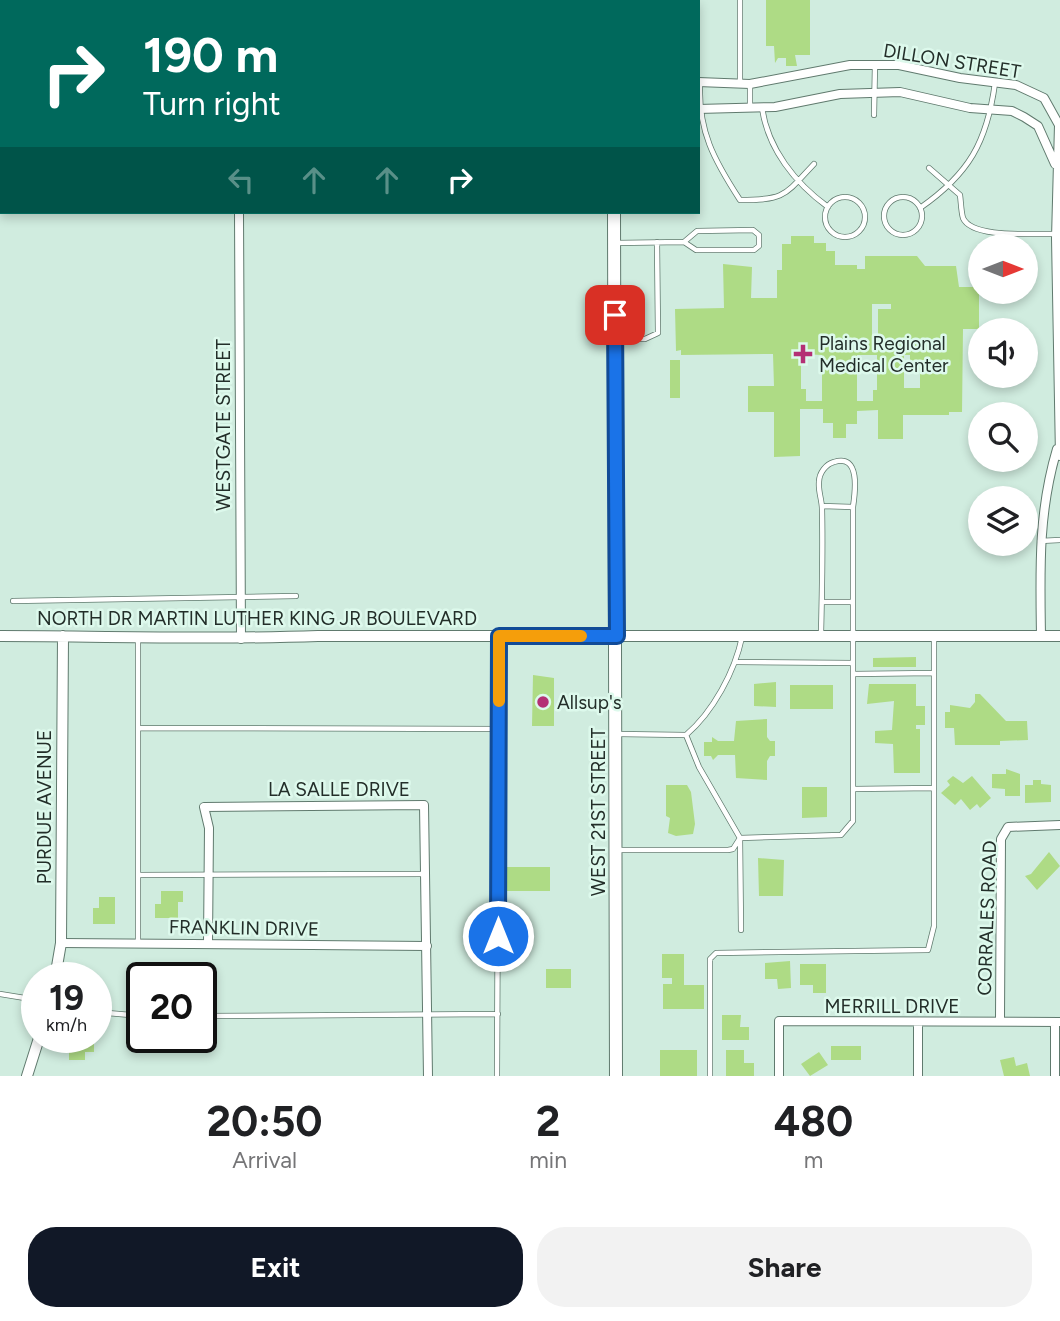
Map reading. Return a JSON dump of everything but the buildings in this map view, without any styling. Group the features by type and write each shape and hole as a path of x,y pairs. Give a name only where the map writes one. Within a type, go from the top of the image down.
{"main road":[{"name":"WEST 21ST STREET","path":"614,214 616,1076"}],"street":[{"name":"DILLON STREET","path":"700,82 750,84 836,67 899,65 1031,90 1053,110 1059,125 1057,237 1060,456"},
{"name":"DILLON STREET","path":"700,109 762,108 840,93 876,90 1012,111 1038,126 1057,169"},
{"name":"WESTGATE STREET","path":"239,214 241,639"},
{"name":"DILLON STREET","path":"1041,636 1040,541 1044,496 1059,442"},
{"name":"NORTH DR MARTIN LUTHER KING JR BOULEVARD","path":"0,636 241,639 1060,636"},
{"name":"PURDUE AVENUE","path":"58,962 61,943 63,636"},
{"name":"LA SALLE DRIVE","path":"208,943 209,828 204,807 261,804 424,805 427,946 425,1016 428,1076"},
{"name":"CORRALES ROAD","path":"1000,1020 1001,839 1008,827 1060,825"},
{"name":"FRANKLIN DRIVE","path":"61,943 427,946"},
{"name":"MERRILL DRIVE","path":"779,1076 779,1021 1058,1022"},
{"path":"918,1022 918,1076"},
{"path":"1055,1076 1058,1022"},
{"path":"27,1076 35,1053"}],"lane":[{"path":"740,0 740,83"},
{"path":"874,115 875,64"},
{"path":"920,208 950,184 970,162 980,145 991,109 995,83"},
{"path":"750,84 750,108"},
{"path":"762,108 772,143 798,181 828,207"},
{"path":"700,115 703,133 740,200 772,200 783,196 814,164"},
{"path":"929,168 960,195 963,217 968,224 990,233 1057,237"},
{"path":"850,198 864,212 863,225 848,236 836,235 825,220 828,207 837,199 850,198"},
{"path":"909,198 920,208 921,222 912,233 898,234 886,225 885,211 894,200 909,198"},
{"path":"614,243 684,242 696,250 754,250 759,246 760,235 753,230 697,231 684,242"},
{"path":"615,339 645,339 658,333 657,242"},
{"path":"740,838 841,835 853,821 853,507 856,488 853,469 845,462 836,461 824,468 819,481 822,506 821,635"},
{"path":"822,506 853,507"},
{"path":"1040,541 1060,540"},
{"path":"13,601 296,596"},
{"path":"822,602 853,602"},
{"path":"710,1076 710,960 716,953 928,950 934,926 934,635"},
{"path":"138,636 138,943"},
{"path":"498,1076 499,636"},
{"path":"617,734 686,735 697,726 737,662 742,637"},
{"path":"737,662 853,663"},
{"path":"853,674 934,673"},
{"path":"138,728 499,729"},
{"path":"686,735 699,767 740,838 741,930"},
{"path":"853,789 934,788"},
{"path":"617,850 728,850 733,849 740,838"},
{"path":"138,875 426,874"},
{"path":"0,994 21,997"},
{"path":"217,1016 498,1014"}],"slow traffic":[{"path":"499,701 499,636 581,636"}],"place":[{"name":"Plains Regional Medical Center","path":"803,354"},
{"name":"Allsup's","path":"543,702"}],"route":[{"path":"498,936 499,636 617,636 615,315"}]}
